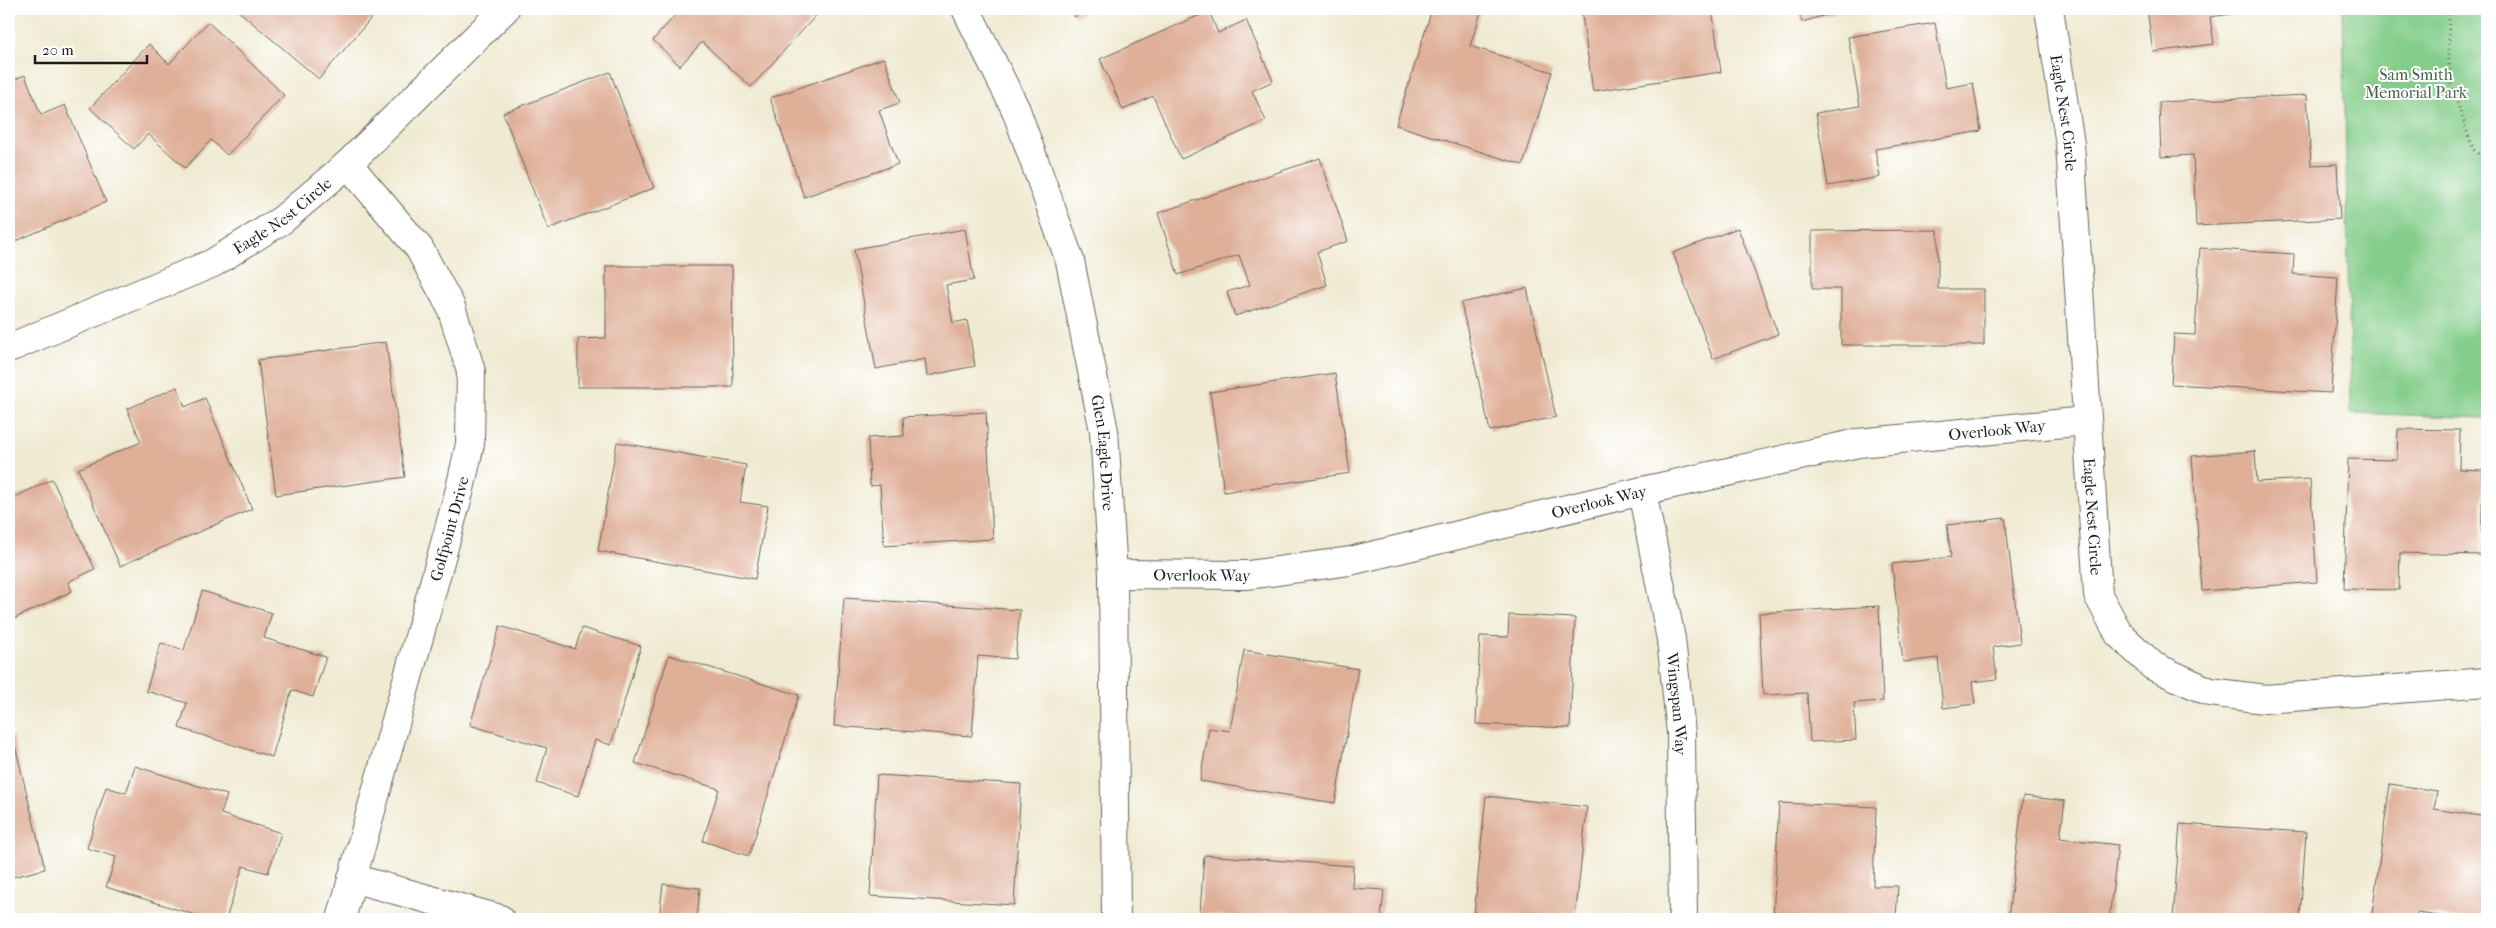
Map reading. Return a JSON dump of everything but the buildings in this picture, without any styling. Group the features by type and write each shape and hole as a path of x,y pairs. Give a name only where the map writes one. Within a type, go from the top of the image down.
{"street":[{"name":"Eagle Nest Circle","path":"9,348 213,263 282,220 348,164 505,9"},
{"name":"Glen Eagle Drive","path":"966,9 1016,110 1070,261 1104,431 1113,574 1116,919"},
{"name":"Eagle Nest Circle","path":"2049,9 2070,144 2098,595 2119,634 2153,666 2210,692 2265,699 2487,682"},
{"name":"Golfpoint Drive","path":"341,919 460,489 470,444 471,371 452,307 419,248 348,164"},
{"name":"Overlook Way","path":"1113,574 1248,575 1350,561 1642,491 1858,444 2086,421"},
{"name":"Wingspan Way","path":"1642,491 1671,639 1681,733 1683,919"},
{"path":"352,878 500,919"}],"path":[{"path":"2449,9 2449,78 2473,149 2487,162"}],"green space":[{"name":"Sam Smith Memorial Park","path":"2343,9 2487,9 2487,418 2351,413"}]}
